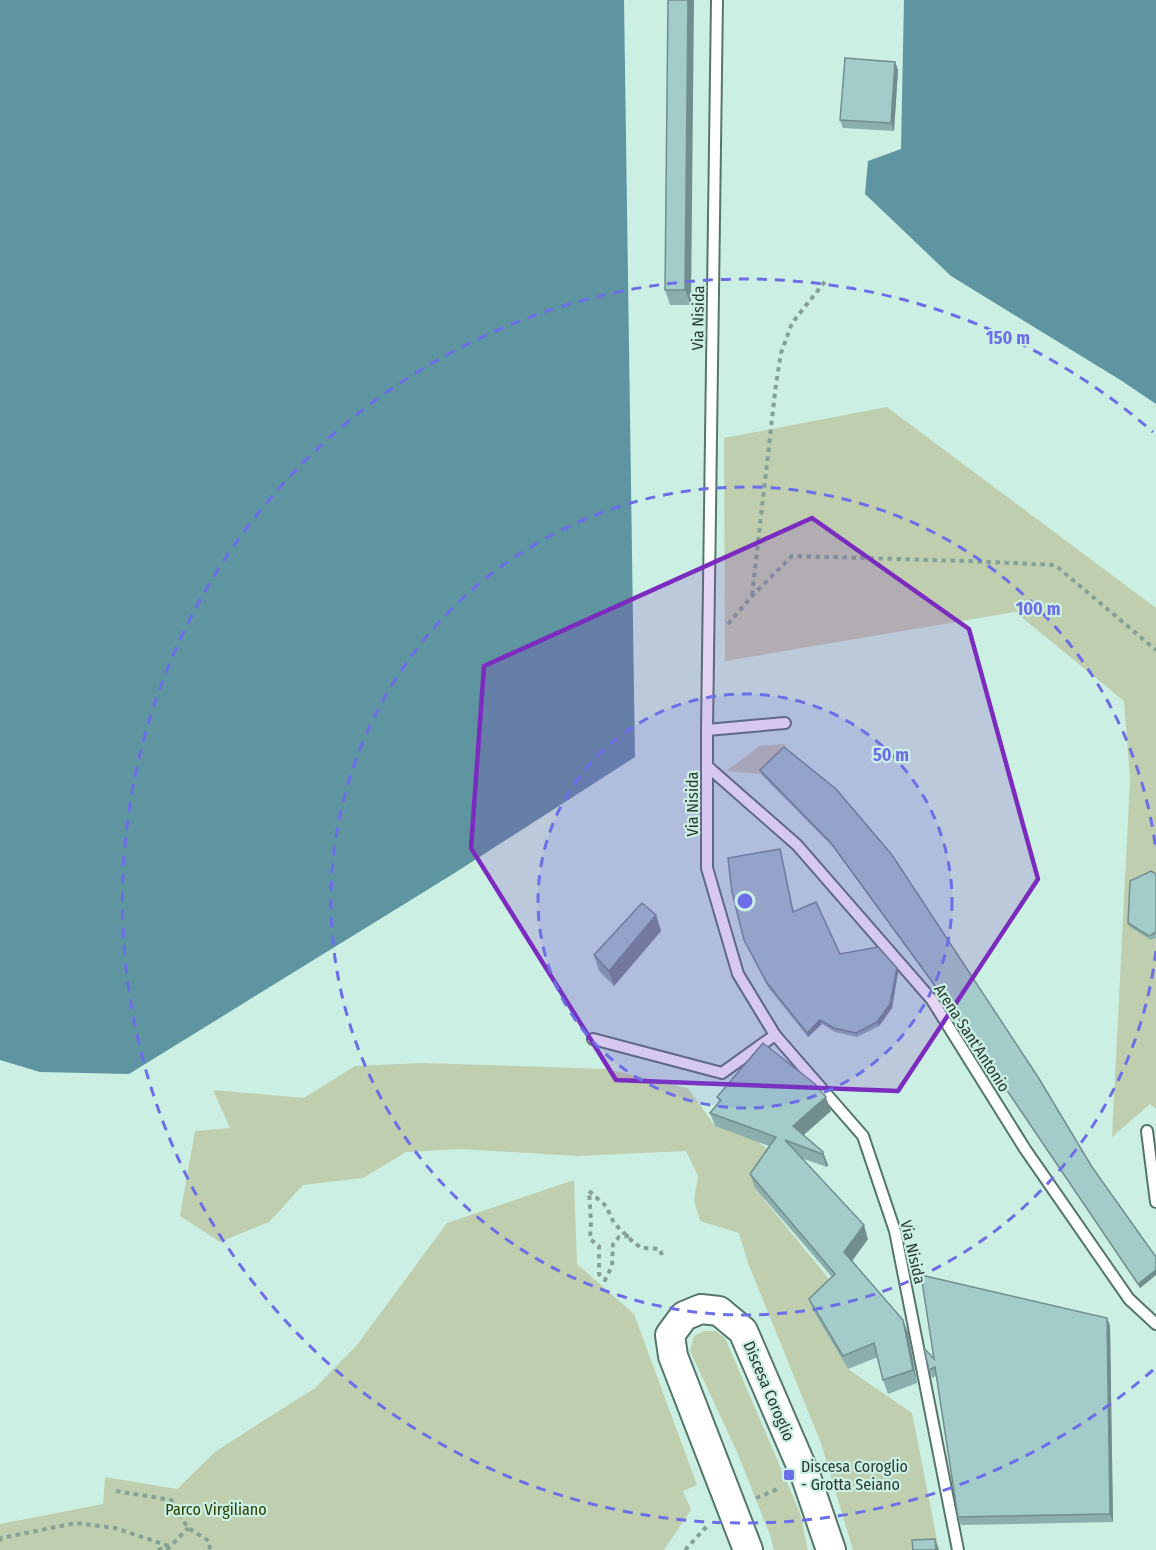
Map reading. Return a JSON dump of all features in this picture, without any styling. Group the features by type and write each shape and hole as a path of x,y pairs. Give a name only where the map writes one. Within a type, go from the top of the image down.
{"street":[{"name":"Discesa Coroglio","path":"748,1550 673,1356 670,1335 684,1316 701,1310 719,1311 743,1331 806,1477 831,1550"}],"lane":[{"name":"Via Nisida","path":"717,0 707,868 738,974 776,1035 863,1136 895,1231 958,1550"},
{"path":"707,730 785,723"},
{"name":"Arena Sant'Antonio","path":"707,766 797,845 932,1000 1025,1149 1129,1299 1156,1324"},
{"path":"593,1039 722,1073 776,1035"},
{"path":"1147,1131 1156,1202"}],"path":[{"path":"752,596 781,353 792,323 827,279"},
{"path":"708,636 723,635 728,623 792,556 966,561 1055,565 1156,650"},
{"path":"628,1236 618,1237 613,1244 612,1266 605,1281 599,1274 599,1246 590,1239 589,1191 606,1206 614,1223 628,1236 642,1248 660,1250 662,1255"},
{"path":"756,1498 788,1485"},
{"path":"116,1491 171,1500 188,1528 209,1541 210,1550"},
{"path":"0,1541 1,1538 22,1533 76,1523 115,1528 168,1549"},
{"path":"685,1550 710,1523"},
{"path":"158,1550 168,1549 188,1528"}],"highlighted area":[{"path":"812,518 969,629 1038,879 898,1091 616,1080 471,848 484,666"}],"green space":[{"path":"887,407 1156,608 1156,1109 1150,1104 1112,1137 1130,780 1124,701 1015,612 725,661 724,438"},
{"path":"785,744 785,751 761,774 726,771 760,746"},
{"path":"422,1063 607,1069 688,1088 715,1126 757,1141 766,1148 773,1161 755,1188 836,1288 814,1312 848,1369 912,1413 939,1550 853,1550 821,1443 748,1263 739,1233 700,1221 694,1200 698,1176 686,1151 577,1156 460,1149 406,1152 363,1178 303,1185 269,1222 220,1242 180,1216 195,1131 230,1128 213,1090 304,1098 355,1066"},
{"name":"Parco Virgiliano","path":"574,1180 577,1264 634,1314 697,1485 683,1491 691,1510 664,1550 0,1550 0,1524 103,1504 105,1477 177,1489 216,1451 315,1388 357,1345 447,1223"},
{"path":"704,1331 716,1331 725,1338 800,1513 808,1550 774,1550 737,1452 690,1351 694,1336"}],"water":[{"path":"0,0 638,0 635,757 453,874 129,1074 40,1072 0,1060"},
{"path":"904,0 1156,0 1156,404 951,276 865,194 868,161 901,149"}],"pier":[{"path":"624,0 641,0 638,757 635,761"}],"building":[{"path":"668,0 688,0 685,290 665,290"},
{"path":"845,58 895,62 891,123 840,120"},
{"path":"784,747 836,789 892,855 1038,1077 1092,1167 1156,1257 1156,1270 1138,1284 952,1009 831,843 760,770"},
{"path":"780,849 793,912 816,902 840,954 878,947 897,968 890,1004 877,1022 856,1033 834,1028 820,1020 807,1033 767,983 744,940 732,892 728,858"},
{"path":"1151,871 1156,874 1156,932 1149,936 1128,923 1130,881"},
{"path":"642,903 656,915 609,971 594,955"},
{"path":"763,1043 815,1084 826,1097 793,1126 823,1152 822,1154 785,1140 864,1225 844,1252 903,1320 913,1370 883,1380 874,1343 843,1356 809,1299 835,1274 750,1174 776,1137 710,1113 721,1100 717,1097"},
{"path":"921,1275 1107,1318 1110,1514 958,1517 935,1367 929,1370 924,1348 934,1359"},
{"path":"935,1539 936,1550 913,1550 912,1540"}],"place":[{"name":"Discesa Coroglio - Grotta Seiano","path":"789,1475"}]}
